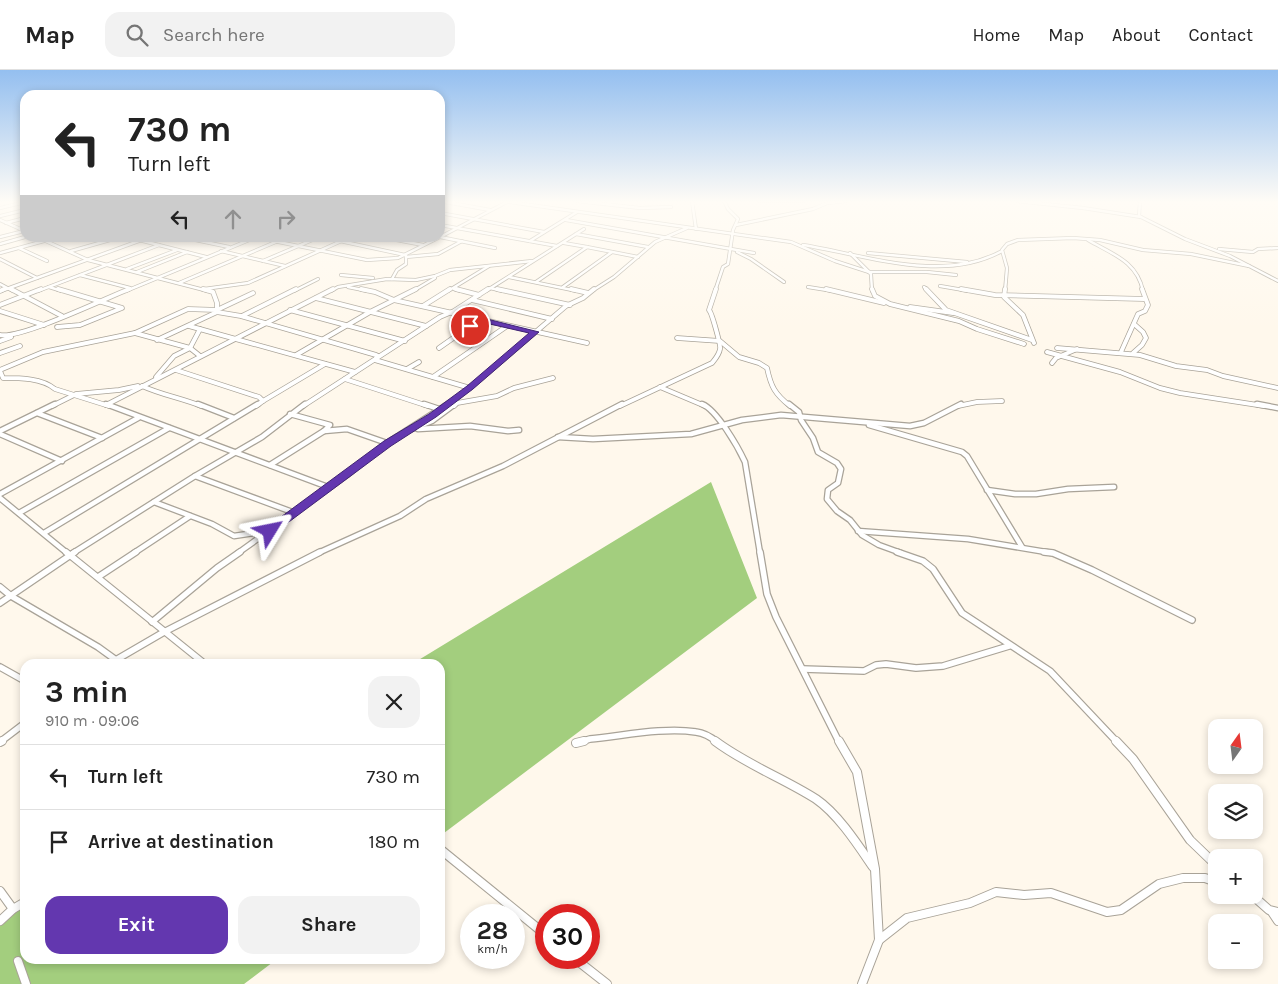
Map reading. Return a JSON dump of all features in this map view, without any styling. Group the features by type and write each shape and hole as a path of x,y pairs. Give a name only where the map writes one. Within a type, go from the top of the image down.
{"street":[{"path":"0,253 34,244"},
{"path":"54,244 88,260 213,292 217,302 217,311"},
{"path":"71,251 97,244"},
{"path":"0,291 128,244"},
{"path":"154,244 206,257"},
{"path":"210,244 229,248"},
{"path":"0,335 20,334 44,325 240,244"},
{"path":"178,283 270,244"},
{"path":"288,244 367,260 438,254 457,244"},
{"path":"263,261 304,244"},
{"path":"204,289 248,283 334,244"},
{"path":"352,244 406,256 426,244"},
{"path":"417,244 423,245"},
{"path":"475,244 496,248"},
{"path":"545,244 558,246"},
{"path":"0,603 70,555 274,428 290,414 426,326 448,312 454,311 563,244"},
{"path":"568,244 638,257"},
{"path":"626,244 648,248"},
{"path":"152,622 217,568 295,513 387,444 412,429 470,388 566,306 614,277 654,244"},
{"path":"694,244 754,253"},
{"path":"731,244 728,264 723,268 709,310 713,315 715,332 720,341 739,357 759,363 767,368 770,384 784,403 798,410 818,452 837,463 841,469 838,482 828,490 827,499 850,520 862,535 879,545 923,561 933,569 962,614 1050,671 1109,736 1133,759 1190,840 1208,857"},
{"path":"795,244 835,261 869,272 927,272 956,275"},
{"path":"800,244 944,267 973,263 991,258 1002,251"},
{"path":"1009,244 1003,246 1002,251 1007,268 1006,300 1023,315 1032,340"},
{"path":"1093,244 1123,261 1138,273 1143,287 1144,299 1148,305 1145,311 1138,314 1121,352"},
{"path":"1110,244 1143,250 1192,254 1249,266"},
{"path":"1198,244 1226,254 1278,281"},
{"path":"0,305 158,245"},
{"path":"1202,245 1253,252 1259,249 1278,248"},
{"path":"536,282 587,247"},
{"path":"19,248 47,261"},
{"path":"126,269 177,250"},
{"path":"730,250 751,259 784,282"},
{"path":"221,251 285,266"},
{"path":"137,272 187,252"},
{"path":"563,287 612,252"},
{"path":"848,252 915,256 973,263"},
{"path":"848,252 855,255 871,274 869,283 875,296 902,306 954,313 1032,340"},
{"path":"0,433 76,394 119,390 149,382 338,287 390,279 397,270 406,264 406,256"},
{"path":"0,259 37,278"},
{"path":"341,275 416,280 435,276 450,270 533,261"},
{"path":"423,306 491,265"},
{"path":"296,355 370,312 417,289 444,272"},
{"path":"80,275 130,288"},
{"path":"509,277 588,293"},
{"path":"241,316 318,279"},
{"path":"0,284 62,316"},
{"path":"940,286 983,294 1144,299"},
{"path":"48,287 122,308 75,326 64,329 57,327"},
{"path":"338,287 367,290 394,300 587,343"},
{"path":"808,287 902,306 960,321 974,328 1024,344"},
{"path":"924,287 942,306 954,313"},
{"path":"489,288 570,305"},
{"path":"453,289 479,295"},
{"path":"157,340 254,293"},
{"path":"315,298 426,326"},
{"path":"472,300 552,319"},
{"path":"328,487 138,418 106,404 54,389 48,383 19,378 3,378 0,370 32,355 135,333 188,309 217,311 241,316 378,356 375,360"},
{"path":"0,310 44,325"},
{"path":"290,310 405,341"},
{"path":"439,348 479,320"},
{"path":"1133,353 1142,345 1146,338 1143,332 1134,324"},
{"path":"189,326 355,372"},
{"path":"433,377 507,326"},
{"path":"106,404 161,374 174,356 190,348 200,329"},
{"path":"0,341 17,333"},
{"path":"135,333 190,348 200,356"},
{"path":"677,338 720,341"},
{"path":"1016,340 1032,340"},
{"path":"118,659 164,632 335,544 400,516 426,498 511,462 556,437 712,363 718,356 720,341"},
{"path":"0,353 20,346"},
{"path":"1058,348 1133,353 1176,366 1205,370 1223,376 1278,388"},
{"path":"1052,363 1056,358 1078,348"},
{"path":"1047,352 1120,372 1180,393 1278,408"},
{"path":"375,360 470,388"},
{"path":"407,369 419,362"},
{"path":"44,533 325,364"},
{"path":"176,370 259,396 263,401"},
{"path":"412,429 432,421 457,403 496,396 514,388 553,378"},
{"path":"345,379 446,411"},
{"path":"142,386 166,396 187,400 234,418"},
{"path":"659,387 706,406 739,449 745,462 764,586 776,617 841,746 857,772 875,869 878,940 862,984"},
{"path":"556,437 594,439 691,434 761,416 800,415 826,420 910,426 923,423 962,404 1002,401"},
{"path":"37,413 102,438"},
{"path":"270,465 324,431 330,425 290,414"},
{"path":"138,418 0,496 164,632 199,659"},
{"path":"852,421 962,452 988,490 1022,547"},
{"path":"412,429 472,426 504,432 519,430"},
{"path":"19,513 169,428"},
{"path":"324,431 347,429 387,444"},
{"path":"0,433 62,461"},
{"path":"195,476 295,513"},
{"path":"988,490 1016,494 1036,494 1062,490 1114,487"},
{"path":"154,502 212,524 234,536 270,531"},
{"path":"98,577 190,516"},
{"path":"858,530 946,537 1022,547 1064,556 1192,620"},
{"path":"0,587 11,596 98,647 115,659"},
{"path":"803,669 852,671 886,664 916,668 943,666 1009,646"},
{"path":"0,667 20,678"},
{"path":"0,742 20,727"},
{"path":"576,744 590,739 661,732 696,732 708,736 736,757 817,800 850,833 875,869"},
{"path":"445,853 535,926"},
{"path":"878,940 907,918 970,903 996,892 1024,895 1051,893 1107,912 1121,910 1160,884 1183,878 1208,879"},
{"path":"0,891 13,909"},
{"path":"1263,904 1275,912 1278,921"},
{"path":"0,921 20,905"},
{"path":"18,961 26,984"},
{"path":"588,969 607,984"}],"green space":[{"path":"711,482 757,598 445,832 445,659 420,659"},
{"path":"20,903 20,964 270,964 244,984 0,984 0,915"}],"route":[{"path":"270,531 387,444 432,416 470,388 535,332 479,320 470,326"}]}
